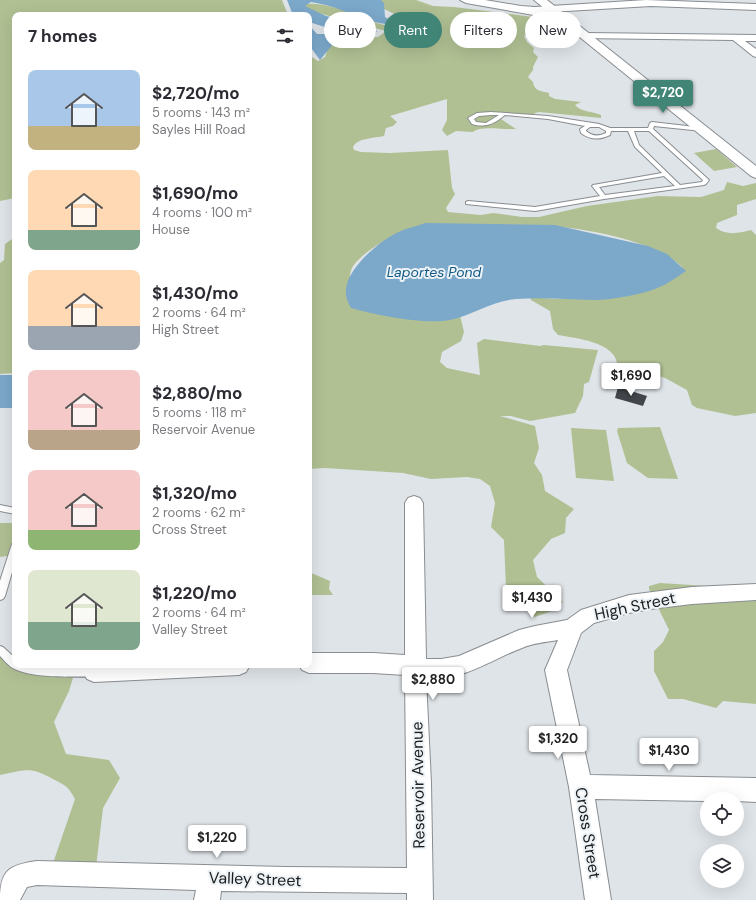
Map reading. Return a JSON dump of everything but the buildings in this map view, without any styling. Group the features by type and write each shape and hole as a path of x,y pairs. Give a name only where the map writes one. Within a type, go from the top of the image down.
{"main road":[{"path":"466,0 530,12"},
{"path":"540,0 555,12"},
{"path":"740,0 756,1"},
{"path":"513,9 530,10 604,4 656,2 756,7"},
{"path":"578,12 589,7 604,4"},
{"path":"581,32 756,173"}],"street":[{"path":"581,30 756,38"},
{"path":"734,38 756,54"},
{"name":"Reservoir Avenue","path":"414,503 414,605 420,890"},
{"name":"High Street","path":"312,663 367,662 434,670 466,664 529,636 573,628 587,616 661,598 756,592"},
{"name":"Cross Street","path":"573,628 556,670 581,787 598,900"},
{"path":"94,672 177,668"},
{"path":"581,787 756,790"},
{"name":"Valley Street","path":"6,900 19,876 36,872 209,889 286,880 420,890"}],"lane":[{"path":"468,203 535,209 604,197 704,183 706,180 650,129 631,131 609,130 603,127 574,121 535,115 503,114 477,114 471,118 474,123 484,126 490,124 503,114"},
{"path":"650,129 652,124 702,129"},
{"path":"590,125 583,129 583,132 593,137 603,137 608,134 609,130"},
{"path":"631,131 637,146 679,187"},
{"path":"604,197 595,186 666,174"},
{"path":"0,508 12,510"},
{"path":"0,596 12,558"},
{"path":"0,650 12,661"},
{"path":"25,668 43,671 94,672"}],"green space":[{"path":"0,0 282,0 287,12 12,12 12,199 0,201"},
{"path":"376,0 416,0 433,6 494,12 450,12 450,48 517,48 517,15 525,16 525,48 534,48 533,52 538,57 533,70 528,77 533,82 536,89 549,93 549,96 555,99 581,102 575,105 583,110 601,115 601,118 539,112 535,113 533,116 503,115 501,119 516,129 487,128 473,132 456,131 447,136 442,130 447,120 447,99 390,116 397,122 393,126 386,128 384,136 362,140 355,144 353,147 354,150 361,152 390,153 448,150 452,188 455,194 446,208 448,212 481,215 493,213 522,217 539,217 587,206 658,196 701,197 724,190 727,182 743,186 756,183 756,199 737,205 737,215 717,223 716,228 720,231 729,233 751,230 756,235 756,413 735,416 697,408 692,405 687,390 665,378 617,363 609,350 593,342 558,335 553,329 550,311 531,300 530,297 558,299 609,292 681,272 682,267 670,258 655,250 636,243 596,232 542,226 413,232 394,236 381,243 360,258 352,268 350,273 351,284 364,310 388,316 412,319 436,319 460,315 464,332 461,341 442,352 440,362 447,368 480,375 477,343 484,339 540,346 544,345 598,350 589,382 584,384 583,396 575,413 530,421 511,416 500,416 535,426 539,448 534,463 542,475 545,491 574,509 566,518 565,533 551,539 533,560 537,577 563,602 555,610 535,617 506,588 504,540 491,527 495,503 490,486 480,479 467,477 431,479 403,473 325,468 312,469 312,57 318,61 325,57 328,48 376,48 376,37 384,32 384,48 442,48 442,12 390,12 384,9"},
{"path":"313,4 334,7 348,12 324,12 324,15 300,5"},
{"path":"376,23 384,25 384,30 376,28"},
{"path":"716,149 737,167 714,171 694,153"},
{"path":"12,239 12,373 0,374 0,263 4,260 5,244"},
{"path":"660,427 678,479 648,478 627,463 617,431 618,428"},
{"path":"571,428 606,430 614,481 576,478"},
{"path":"0,523 12,523 12,555 0,557"},
{"path":"312,573 330,581 329,589 333,595 312,595"},
{"path":"660,583 756,589 756,704 723,701 716,708 683,699 668,699 654,671 654,651 663,642 669,630 649,589 649,586"},
{"path":"0,648 12,656 12,668 76,668 69,691 54,722 66,754 109,760 120,778 103,808 96,867 52,866 75,799 66,787 39,772 27,770 0,775"}],"water":[{"path":"287,0 381,0 384,3 384,24 376,22 376,12 347,12 334,7 311,2 305,6 324,15 324,27 312,23 312,12 292,12"},
{"path":"312,28 317,34 324,34 324,48 330,48 320,60 312,49"},
{"name":"Laportes Pond","path":"425,223 555,225 648,246 667,254 686,271 658,288 630,296 592,300 544,298 507,300 450,320 414,320 373,314 351,308 346,297 346,287 350,277 359,263 386,239 400,231"},
{"path":"0,375 12,375 12,408 0,408"}]}
